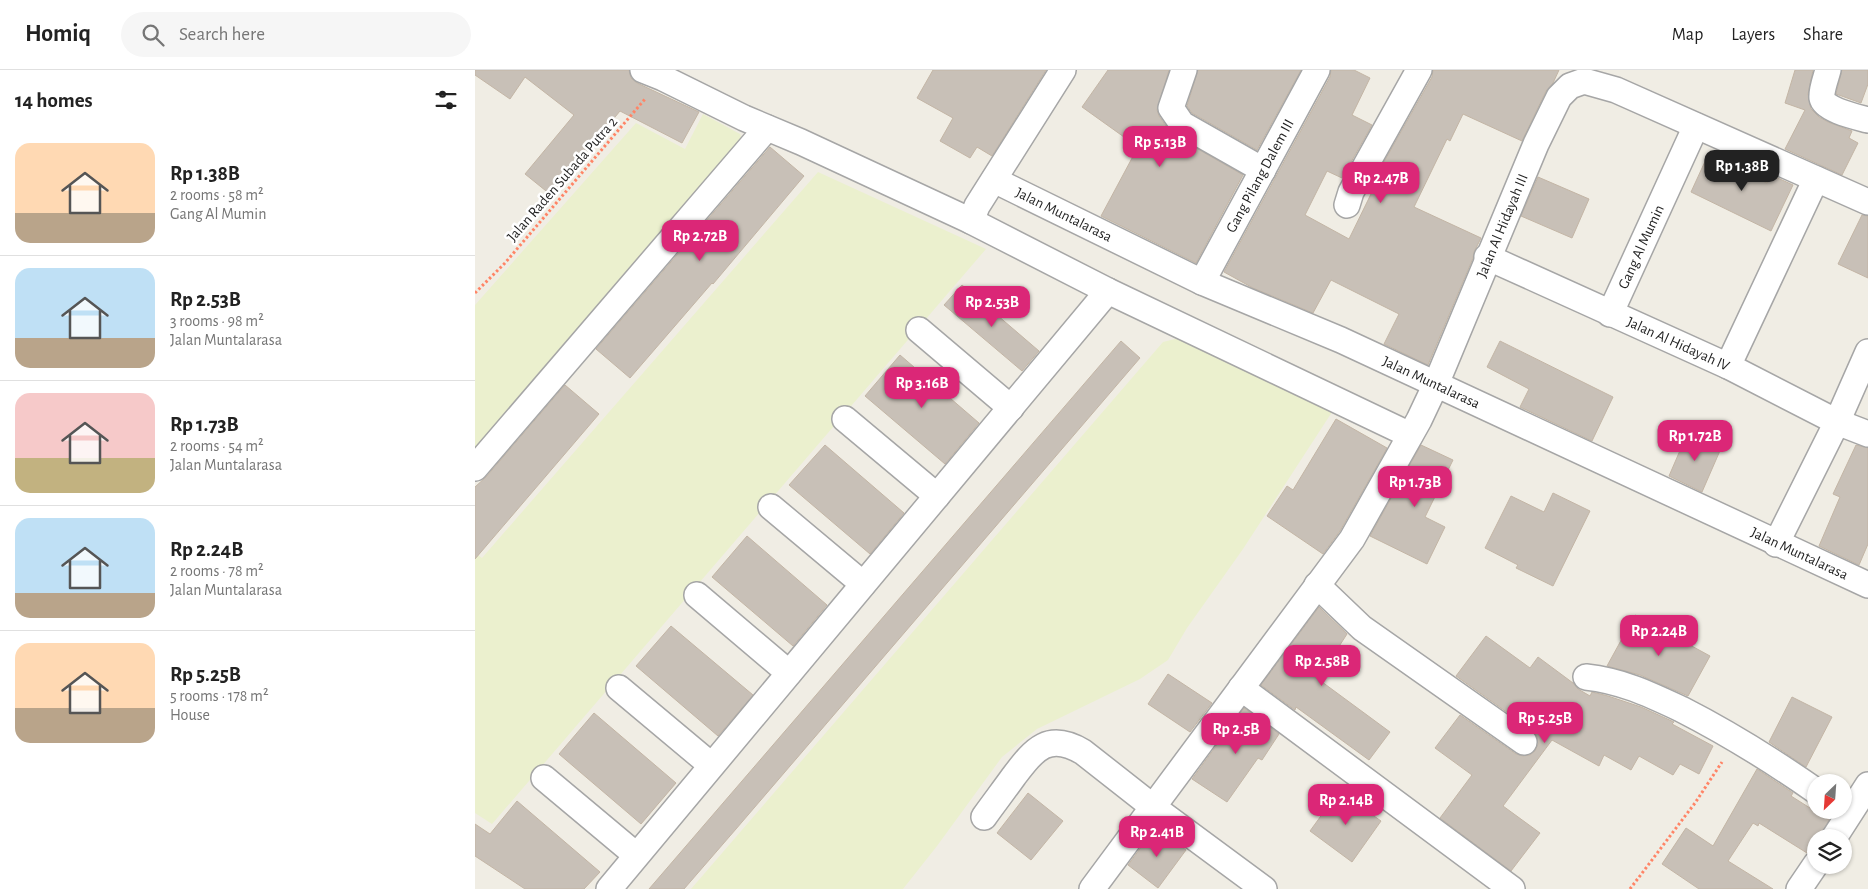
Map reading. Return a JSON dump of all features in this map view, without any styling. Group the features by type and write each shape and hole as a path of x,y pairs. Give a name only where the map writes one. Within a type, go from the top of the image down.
{"street":[{"path":"983,198 1063,70"},
{"path":"1184,70 1171,108 1182,124 1263,170"},
{"name":"Gang Pilang Dalem III","path":"1202,282 1317,70"},
{"path":"1347,205 1351,192 1419,70"},
{"path":"1828,70 1822,97 1825,103 1846,114 1868,120"},
{"path":"648,72 744,118 801,142 983,198 1107,291 1414,428"},
{"name":"Jalan Al Hidayah III","path":"1092,889 1351,539 1414,428 1433,389 1487,257 1536,144 1559,97 1570,86 1584,81 1616,90 1696,126"},
{"path":"1696,126 1868,202"},
{"name":"Gang Al Mumin","path":"1610,314 1696,126"},
{"path":"475,468 767,128"},
{"path":"1728,366 1816,179"},
{"name":"Jalan Muntalarasa","path":"983,198 1202,282 1341,340 1433,389 1868,585"},
{"name":"Jalan Al Hidayah IV","path":"1487,257 1728,366 1837,422 1868,434"},
{"path":"609,889 1107,291"},
{"path":"919,330 1011,408"},
{"path":"1776,544 1837,422 1868,352"},
{"path":"845,418 937,496"},
{"path":"771,507 863,584"},
{"path":"1317,585 1362,628 1524,742"},
{"path":"697,595 789,673"},
{"path":"1587,677 1603,679 1639,689 1734,737 1807,785"},
{"path":"619,688 711,765"},
{"path":"1241,688 1512,889"},
{"path":"984,817 1031,754 1043,746 1056,743 1070,744 1264,889"},
{"path":"544,778 636,855"},
{"path":"1853,805 1868,786"},
{"path":"1799,889 1809,874"}],"path":[{"name":"Jalan Raden Subada Putra 2","path":"475,293 505,263 648,72"},
{"path":"1630,889 1695,804 1723,759 1734,737"}],"green space":[{"path":"703,114 740,134 743,143 475,456 475,305 636,123 685,149"},
{"path":"818,172 986,249 492,824 475,813 475,553 482,558"},
{"path":"1179,338 1334,409 1243,549 1187,628 1168,660 1140,679 1037,729 1002,757 903,889 691,889 1163,342"}],"building":[{"path":"475,70 629,70 631,78 637,83 699,112 682,143 620,111 551,195 525,174 574,115 525,77 510,99 475,75"},
{"path":"933,70 1046,70 992,156 977,147 970,158 940,141 953,118 917,98"},
{"path":"1108,70 1169,70 1157,110 1170,132 1243,175 1196,263 1101,216 1138,147 1082,107"},
{"path":"1198,70 1301,70 1257,150 1192,113 1187,106"},
{"path":"1331,70 1354,70 1370,78 1352,115 1372,125 1342,178 1327,171 1305,215 1349,239 1372,192 1368,190 1432,77 1433,70 1559,70 1553,83 1546,91 1522,141 1463,114 1450,141 1447,139 1414,207 1481,238 1428,365 1384,344 1399,314 1331,280 1313,313 1253,288 1224,272 1330,77"},
{"path":"1795,70 1813,70 1808,94 1811,109 1828,122 1852,131 1849,138 1858,143 1842,175 1785,149 1805,110 1785,103"},
{"path":"1842,70 1868,70 1868,84 1861,103 1836,94"},
{"path":"770,147 804,176 713,284 630,378 596,349"},
{"path":"1708,155 1767,183 1771,175 1793,185 1771,231 1691,192"},
{"path":"1538,177 1589,199 1572,238 1521,216"},
{"path":"1862,215 1868,216 1868,278 1838,264"},
{"path":"962,285 1039,351 1022,371 944,305"},
{"path":"1121,341 1140,358 736,829 684,889 649,889"},
{"path":"1500,341 1613,397 1592,441 1520,407 1529,389 1487,367"},
{"path":"900,355 979,423 945,464 865,396"},
{"path":"565,385 599,414 475,559 475,487 486,477"},
{"path":"1336,419 1387,448 1340,531 1323,554 1267,516 1287,486 1293,490"},
{"path":"1688,432 1722,446 1702,492 1669,476"},
{"path":"825,445 904,513 870,554 789,485"},
{"path":"1421,445 1453,460 1425,517 1445,527 1427,564 1370,536"},
{"path":"1856,445 1868,448 1868,544 1859,565 1819,546 1840,497 1833,494"},
{"path":"1553,493 1590,511 1553,586 1516,568 1518,565 1485,548 1511,496 1544,512"},
{"path":"747,536 827,605 793,646 712,577"},
{"path":"1319,607 1347,634 1318,679 1390,732 1369,760 1296,707 1295,710 1261,685"},
{"path":"1635,615 1710,656 1688,696 1640,675 1607,666"},
{"path":"671,626 753,695 718,736 636,666"},
{"path":"1486,636 1530,668 1538,657 1573,683 1578,689 1590,696 1592,692 1641,707 1674,722 1672,724 1713,746 1699,774 1680,764 1673,775 1639,756 1631,770 1604,755 1599,766 1552,740 1503,806 1540,833 1511,871 1440,818 1472,775 1435,748 1460,715 1516,754 1530,755 1535,751 1538,744 1537,736 1532,730 1456,676"},
{"path":"1168,674 1212,703 1190,732 1148,704"},
{"path":"1792,697 1832,717 1806,767 1769,742"},
{"path":"1244,708 1279,734 1262,760 1258,758 1227,802 1192,779"},
{"path":"594,713 676,783 641,824 559,754"},
{"path":"1757,769 1793,793 1791,796 1807,806 1807,819 1829,820 1824,829 1807,829 1807,853 1759,823 1758,826 1753,823 1728,861 1773,889 1699,889 1662,864 1686,828 1713,846"},
{"path":"1339,791 1381,821 1352,862 1310,831"},
{"path":"1028,793 1063,821 1031,860 997,833"},
{"path":"517,801 600,872 584,889 525,889 475,856 475,824 490,834"},
{"path":"1156,827 1186,850 1158,888 1128,865"}]}
